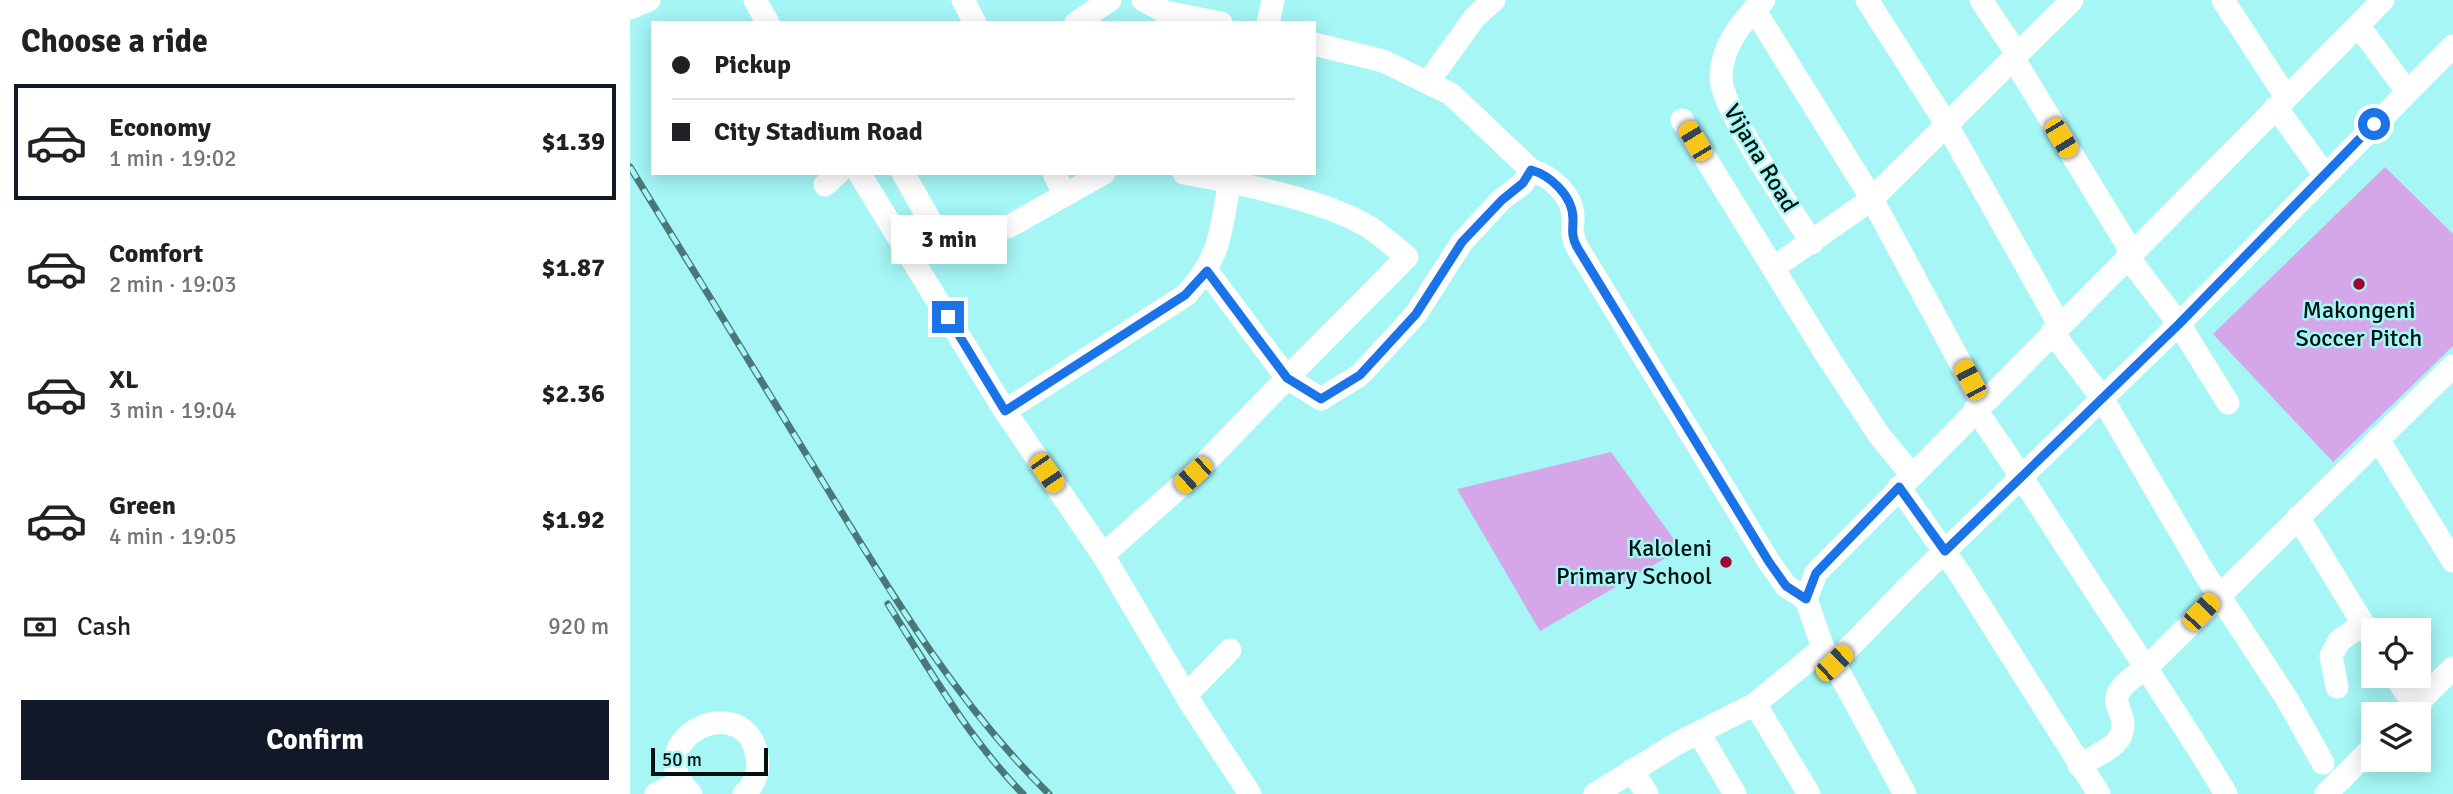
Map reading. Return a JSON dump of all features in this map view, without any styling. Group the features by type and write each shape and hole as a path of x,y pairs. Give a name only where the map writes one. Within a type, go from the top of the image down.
{"street":[{"path":"630,8 649,0"},
{"path":"755,0 767,21"},
{"path":"963,0 974,21"},
{"path":"1079,21 1110,0"},
{"path":"1143,0 1165,12 1211,21"},
{"path":"1268,21 1273,0"},
{"path":"1428,82 1475,17 1494,0"},
{"path":"1867,0 1947,125 2056,328 2102,398 2323,763"},
{"path":"1981,0 2129,254 2179,324 2228,403"},
{"path":"1773,268 1872,199 2072,0"},
{"path":"2223,0 2325,174"},
{"path":"1806,599 1816,573 1978,406 2383,0"},
{"path":"1759,5 1872,199 1978,406 2146,668 2177,711 2226,794"},
{"name":"Vijana Road","path":"1759,5 1732,37 1723,59 1722,90 1750,144 1812,243"},
{"path":"2358,25 2406,90"},
{"path":"1316,44 1382,61 1451,94 1531,170 1543,173 1555,183 1571,211 1574,240 1769,562 1786,586 1806,599 1828,656 1905,794"},
{"path":"1595,794 1632,770 1755,704 1828,656 1945,551 2179,324 2406,90 2453,46"},
{"path":"1682,120 1879,435 1945,551 2099,794"},
{"path":"1207,271 1287,378 1321,399 1360,375 1416,314 1462,242 1502,200 1523,183 1531,170"},
{"path":"860,175 1005,411 1103,555 1186,695 1250,794"},
{"path":"904,175 935,229"},
{"path":"1055,175 1064,194"},
{"path":"1008,227 1100,175"},
{"path":"1103,555 1193,475 1407,257 1369,227 1345,216 1231,178 1203,175"},
{"path":"1005,411 1185,295 1207,271 1218,249 1231,178"},
{"path":"2079,765 2118,741 2122,728 2115,702 2117,694 2128,679 2146,668 2453,366"},
{"path":"2378,439 2453,561"},
{"path":"2298,517 2361,620"},
{"path":"2337,687 2331,656 2334,649 2361,636"},
{"path":"1186,695 1230,650"},
{"path":"2419,702 2453,668"},
{"path":"1755,704 1809,794"},
{"path":"656,794 686,788 677,755 690,733 701,725 728,723 750,738 756,750 756,776 744,794"},
{"path":"1699,733 1735,794"},
{"path":"2326,794 2361,759"},
{"path":"1632,770 1647,794"}],"shaded area":[{"name":"Makongeni Soccer Pitch","path":"2385,167 2453,234 2453,346 2333,462 2213,334"},
{"path":"1611,452 1681,549 1540,631 1457,489"}],"railway":[{"path":"630,167 899,604 954,684 1015,759 1049,794"},
{"path":"888,604 967,727 1023,794"}],"place":[{"name":"Makongeni Soccer Pitch","path":"2359,284"},
{"name":"Kaloleni Primary School","path":"1726,562"}],"route":[{"path":"948,317 1005,411 1185,295 1207,271 1287,378 1321,399 1360,375 1416,314 1448,260 1462,242 1502,200 1523,183 1531,170 1543,173 1555,183 1566,200 1573,217 1571,232 1577,247 1727,495 1786,586 1806,599 1809,585 1816,573 1899,487 1945,551 2179,324 2374,124"}]}
